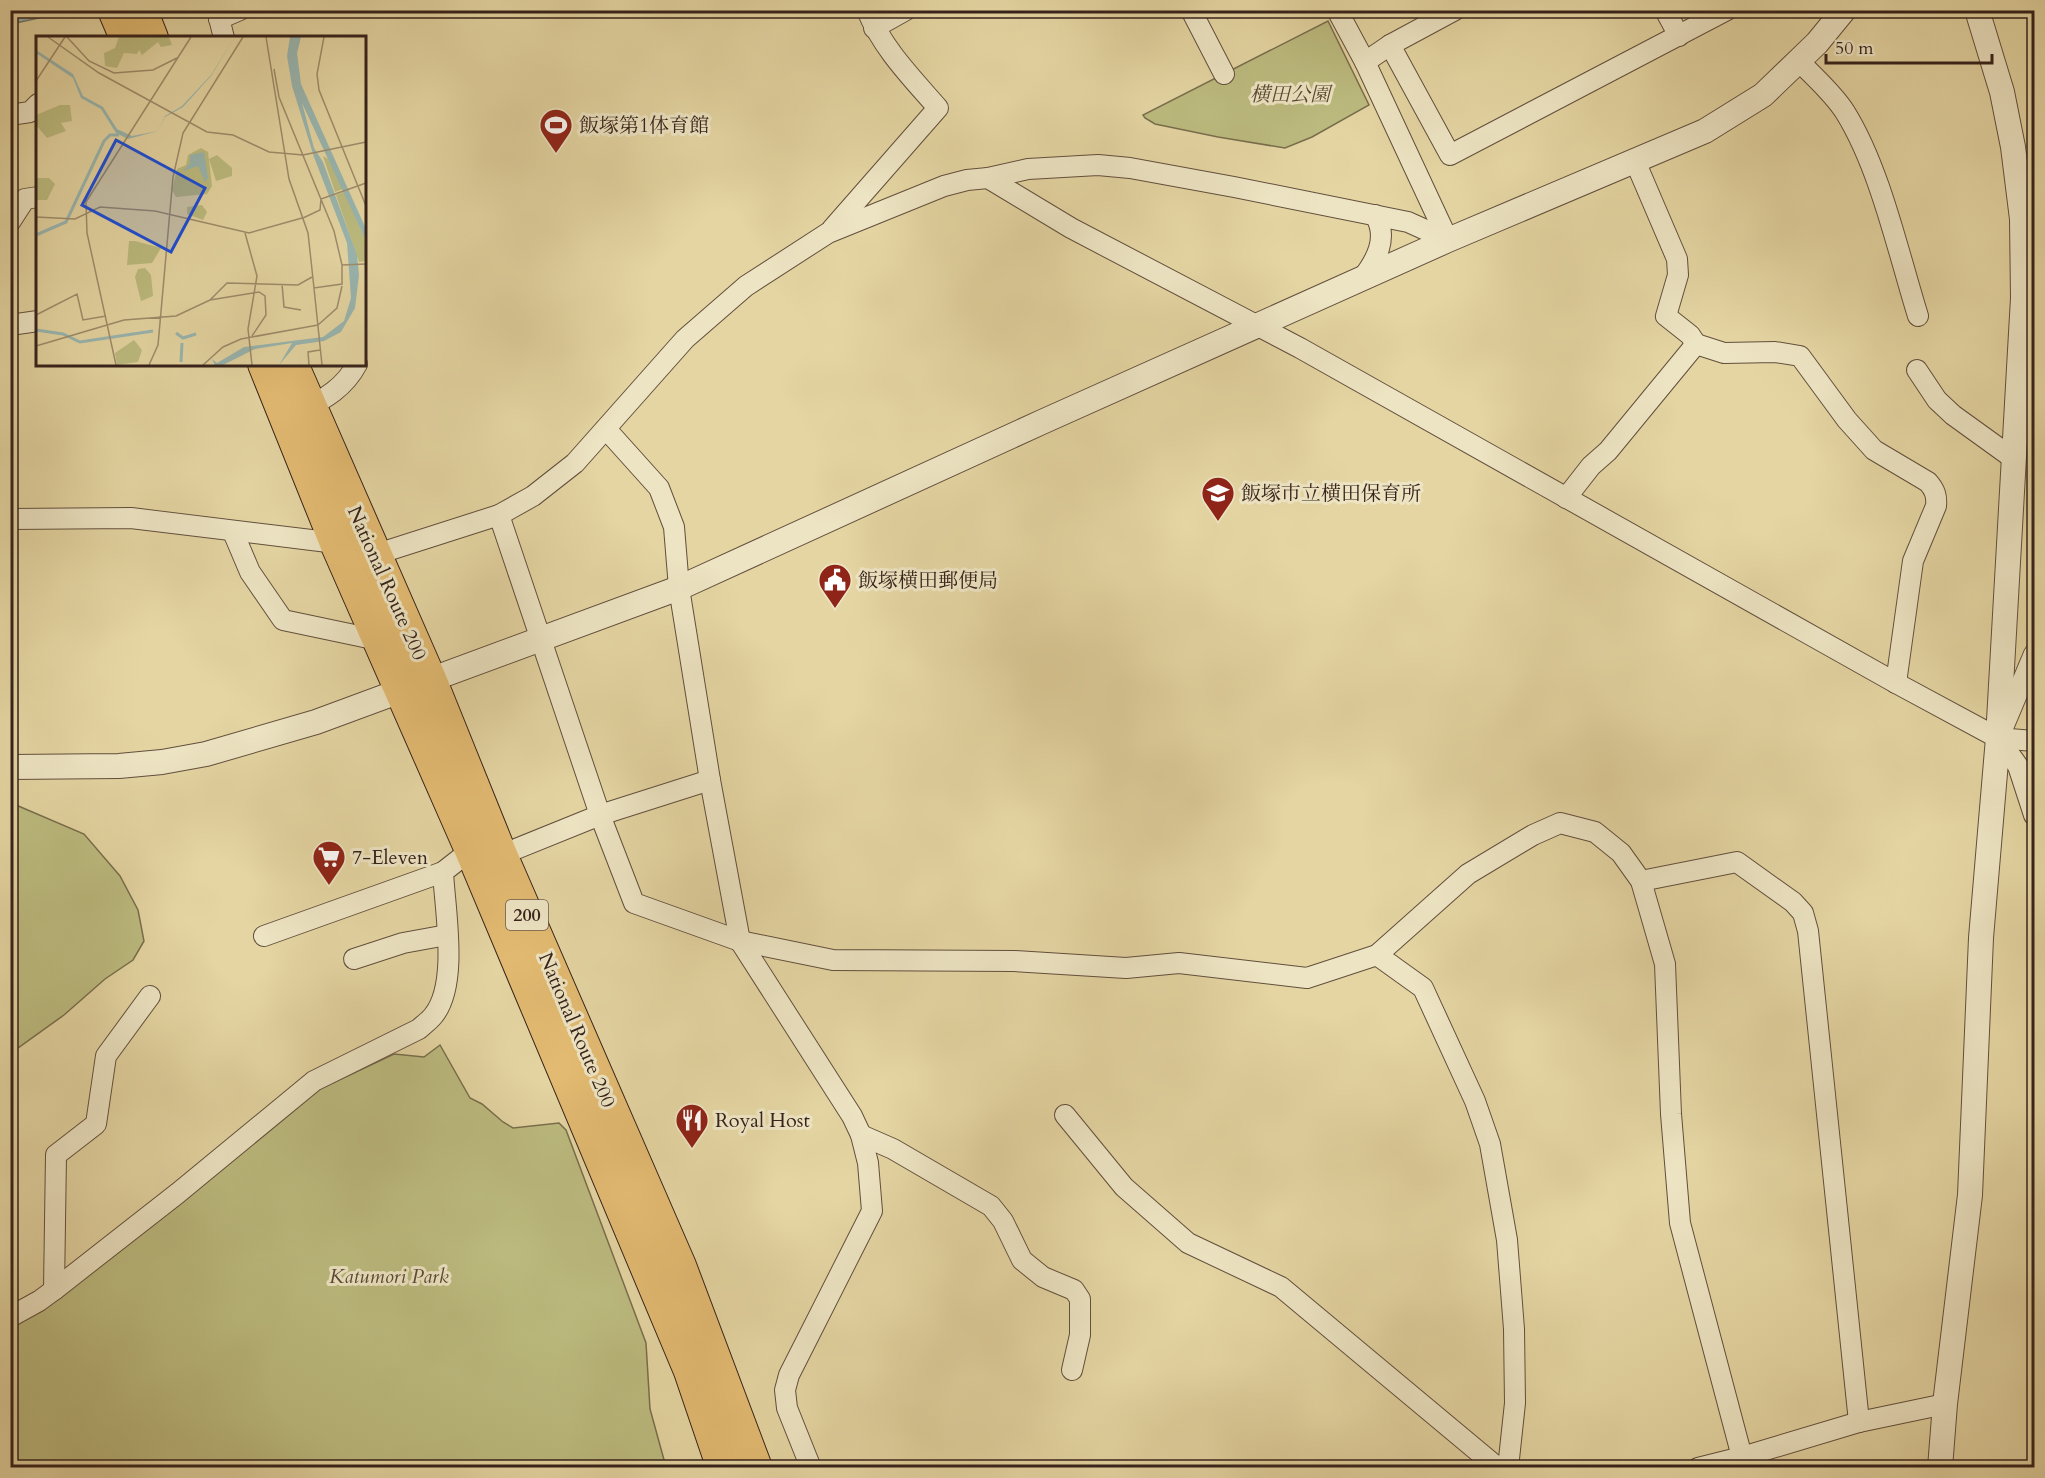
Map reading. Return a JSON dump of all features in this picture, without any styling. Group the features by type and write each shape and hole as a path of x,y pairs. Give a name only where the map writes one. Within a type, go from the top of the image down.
{"highway":[{"path":"114,10 125,36"},
{"path":"141,10 151,36"},
{"name":"National Route 200","path":"265,366 298,412 374,555 430,679 486,852 567,1076 690,1371 723,1467"},
{"name":"National Route 200","path":"292,366 298,412 336,543 401,691 486,852 680,1266 756,1467"},
{"path":"680,1266 732,1366 776,1467"},
{"path":"652,1281 710,1467"}],"street":[{"path":"220,22 240,10"},
{"path":"828,233 938,108 892,53 870,19 906,10"},
{"path":"1336,10 1365,62 1448,240"},
{"path":"1365,62 1390,45 1455,10"},
{"path":"1665,10 1679,36"},
{"path":"1390,45 1450,155 1727,10"},
{"path":"10,767 119,766 162,762 206,754 316,722 679,588 1448,240 1714,125 1763,95 1817,43 1844,10"},
{"path":"1940,1467 1945,1404 1970,1195 1981,938 1998,738 2023,298 2022,219 2013,147 2004,103 1977,10"},
{"path":"1192,11 1224,74"},
{"path":"1798,61 1843,109 1860,137 1918,316"},
{"path":"10,116 30,112 36,106"},
{"path":"1635,161 1677,259 1678,275 1665,316 1690,334 1696,344 1724,353 1775,352 1800,356 1847,420 1875,450 1928,482 1933,488 1937,497 1936,506 1913,561 1896,683"},
{"path":"374,555 499,515 533,496 575,463 685,339 746,286 828,233 944,186 1028,169 1098,165 1130,168 1408,222 1448,240"},
{"path":"988,178 1071,228 1300,348 1998,738 2034,741"},
{"path":"10,222 25,199 36,197"},
{"path":"1361,280 1374,263 1379,251 1381,228 1375,215"},
{"path":"10,325 36,321"},
{"path":"1566,498 1696,344"},
{"path":"298,412 329,397 350,377 356,366"},
{"path":"1917,370 1937,400 1953,415 2014,459"},
{"path":"606,429 659,488 674,527 679,588 710,780 740,941 852,1116 861,1135 868,1163 872,1211 794,1364 785,1390 787,1408 811,1467"},
{"path":"499,515 600,814 634,903 740,941 833,960 1014,961 1126,968 1179,963 1307,978 1377,955 1468,874 1533,835 1560,823 1595,832 1621,853 1641,880 1665,964 1671,1114 1680,1223 1742,1457"},
{"path":"10,519 131,518 336,543"},
{"path":"233,532 250,572 282,620 378,640"},
{"path":"1998,738 2034,654"},
{"path":"1998,738 2018,766 2034,815"},
{"path":"264,936 442,872 486,852 710,780"},
{"path":"1641,880 1737,862 1793,902 1803,913 1809,943 1859,1422"},
{"path":"10,1317 54,1290 178,1193 314,1081 418,1029 433,1016 442,999 449,964 442,872"},
{"path":"354,959 403,943 447,935"},
{"path":"1377,955 1423,988 1475,1101 1490,1144 1507,1240 1514,1329 1515,1403 1508,1467"},
{"path":"54,1290 56,1155 96,1124 106,1056 150,996"},
{"path":"1065,1115 1124,1187 1188,1243 1281,1287 1498,1467"},
{"path":"861,1135 892,1149 991,1206 1003,1221 1022,1260 1043,1277 1074,1290 1080,1299 1080,1335 1072,1370"},
{"path":"1698,1467 1742,1457 1859,1422 1945,1404"}],"green space":[{"name":"横田公園","path":"1328,21 1369,105 1312,137 1285,148 1155,124 1143,115"},
{"path":"16,805 84,834 120,876 138,910 144,941 133,960 105,979 64,1015 11,1053 10,806"},
{"name":"Katumori Park","path":"440,1045 470,1098 482,1104 503,1122 513,1128 559,1123 566,1130 646,1343 650,1409 666,1467 11,1468 11,1325 307,1095 394,1054 424,1057"}],"water":[{"path":"11,11 67,12 11,24"}],"place":[{"name":"飯塚第1体育館","path":"556,154"},
{"name":"飯塚市立横田保育所","path":"1218,522"},
{"name":"飯塚横田郵便局","path":"835,609"},
{"name":"7-Eleven","path":"329,886"},
{"name":"Royal Host","path":"692,1149"}]}
